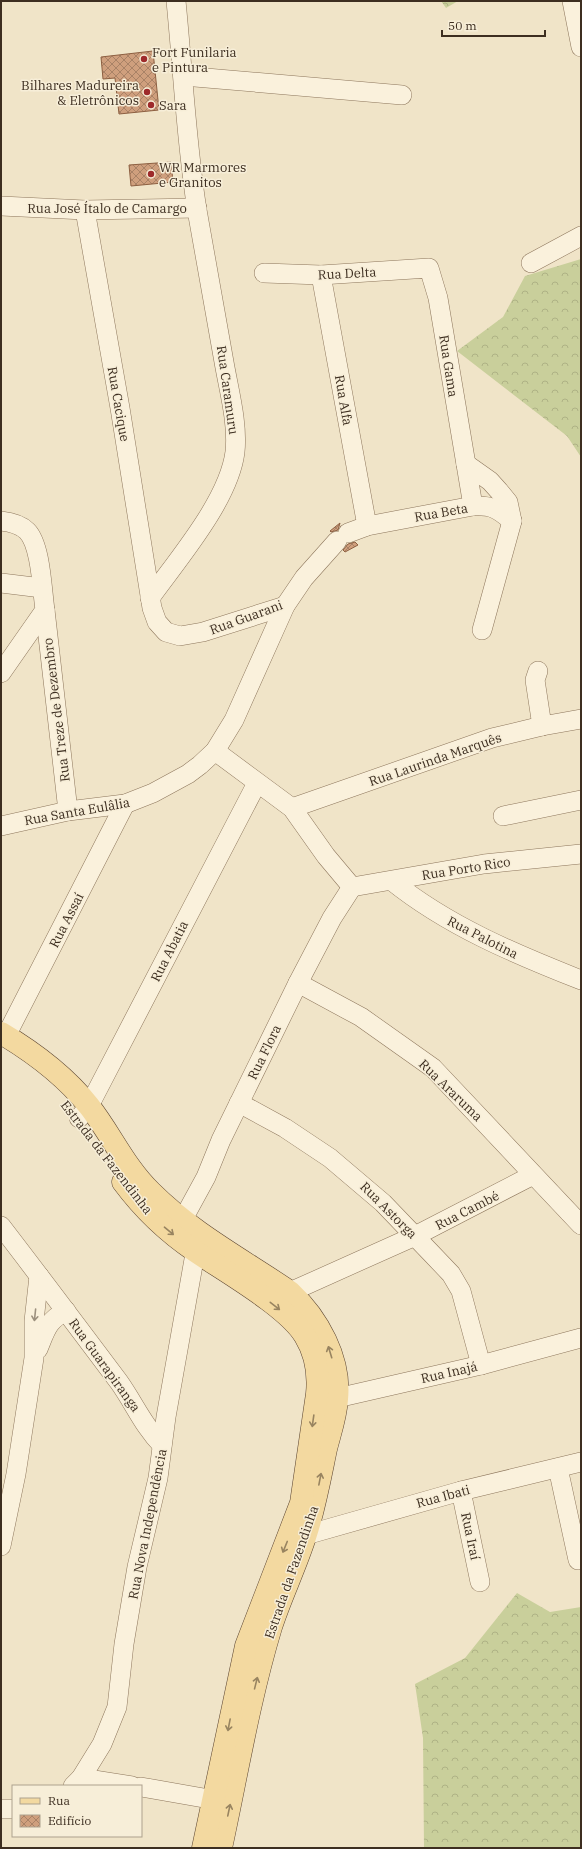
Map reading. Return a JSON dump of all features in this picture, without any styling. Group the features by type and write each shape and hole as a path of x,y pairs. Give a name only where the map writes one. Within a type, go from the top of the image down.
{"main road":[{"name":"Estrada da Fazendinha","path":"3,1040 52,1069 84,1112 150,1191 192,1235 278,1308 305,1335 316,1362 318,1381 327,1396 314,1507 306,1535 277,1608 265,1647 245,1727 221,1848"},
{"name":"Estrada da Fazendinha","path":"84,1112 131,1192 168,1232 192,1235 290,1292 310,1312 330,1348 336,1378 327,1396 301,1503 246,1646 215,1800 203,1848"}],"street":[{"name":"Rua José Ítalo de Camargo","path":"1,206 85,210 197,208 187,133 176,1"},
{"path":"572,1 581,47"},
{"path":"183,76 402,95"},
{"name":"Rua Caramuru","path":"150,598 203,524 219,496 229,474 235,453 235,432 229,391 197,208"},
{"name":"Rua Cacique","path":"85,210 120,408 150,598"},
{"path":"531,263 581,236"},
{"name":"Rua Delta","path":"264,273 321,275 429,268"},
{"name":"Rua Gama","path":"429,268 438,298 473,506"},
{"name":"Rua Alfa","path":"321,275 367,526"},
{"path":"466,464 490,481 508,502 512,521 482,630"},
{"name":"Rua Beta","path":"367,526 473,506 487,505 500,510 512,521"},
{"path":"1,673 45,610 34,541 27,531 16,523 4,521"},
{"name":"Rua Guarani","path":"150,598 157,622 166,632 180,636 203,632 285,606 304,578 342,537 367,526"},
{"path":"1,583 42,588"},
{"name":"Rua Santa Eulâlia","path":"1,826 68,811 125,804 153,793 188,774 214,751 234,720 285,606"},
{"name":"Rua Treze de Dezembro","path":"45,610 68,811"},
{"path":"538,671 535,680 542,726"},
{"name":"Rua Laurinda Marquês","path":"292,808 492,738 542,726 581,719"},
{"path":"214,751 292,808 330,862 352,887"},
{"name":"Rua Abatia","path":"84,1112 257,783"},
{"path":"503,816 581,800"},
{"name":"Rua Assaí","path":"3,1040 125,804"},
{"name":"Rua Porto Rico","path":"352,887 484,864 581,854"},
{"name":"Rua Palotina","path":"392,881 432,910 472,932 520,956 581,980"},
{"name":"Rua Flora","path":"192,1235 206,1177 239,1103 332,918 352,887"},
{"name":"Rua Araruma","path":"298,983 361,1017 432,1068 581,1225"},
{"name":"Rua Astorga","path":"239,1103 285,1128 330,1158 383,1202 450,1274 461,1291 480,1365"},
{"name":"Rua Cambé","path":"290,1292 415,1236 533,1175"},
{"name":"Rua Guarapiranga","path":"1,1226 126,1392 141,1415 146,1427 162,1445"},
{"name":"Rua Nova Independência","path":"77,1782 102,1744 117,1707 124,1644 137,1567 158,1478 192,1235"},
{"path":"1,1546 16,1474 34,1358 34,1321 42,1280"},
{"path":"34,1358 48,1324 53,1318 66,1311"},
{"name":"Rua Inajá","path":"327,1396 480,1365 581,1338"},
{"path":"141,1415 166,1417"},
{"name":"Rua Ibati","path":"306,1535 461,1491 581,1462"},
{"path":"558,1468 578,1560"},
{"name":"Rua Iraí","path":"461,1491 480,1582"},
{"path":"77,1782 118,1785"},
{"path":"142,1788 215,1800"},
{"path":"1,1809 12,1809"}],"green space":[{"path":"441,1 458,1 446,8"},
{"path":"581,259 581,457 567,436 457,351 503,317 525,276"},
{"path":"517,1593 550,1612 581,1607 581,1848 424,1848 423,1738 415,1684 465,1658"}],"building":[{"path":"153,51 159,110 119,114 115,78 103,79 101,57"},
{"name":"WR Marmores e Granitos","path":"171,162 173,182 131,186 129,165"},
{"path":"340,523 338,530 330,531"},
{"path":"355,542 358,545 345,552 343,550 348,544"}],"place":[{"name":"Fort Funilaria e Pintura","path":"144,59"},
{"name":"Bilhares Madureira & Eletrônicos","path":"147,92"},
{"name":"Sara","path":"151,105"},
{"name":"WR Marmores e Granitos","path":"151,174"}]}
